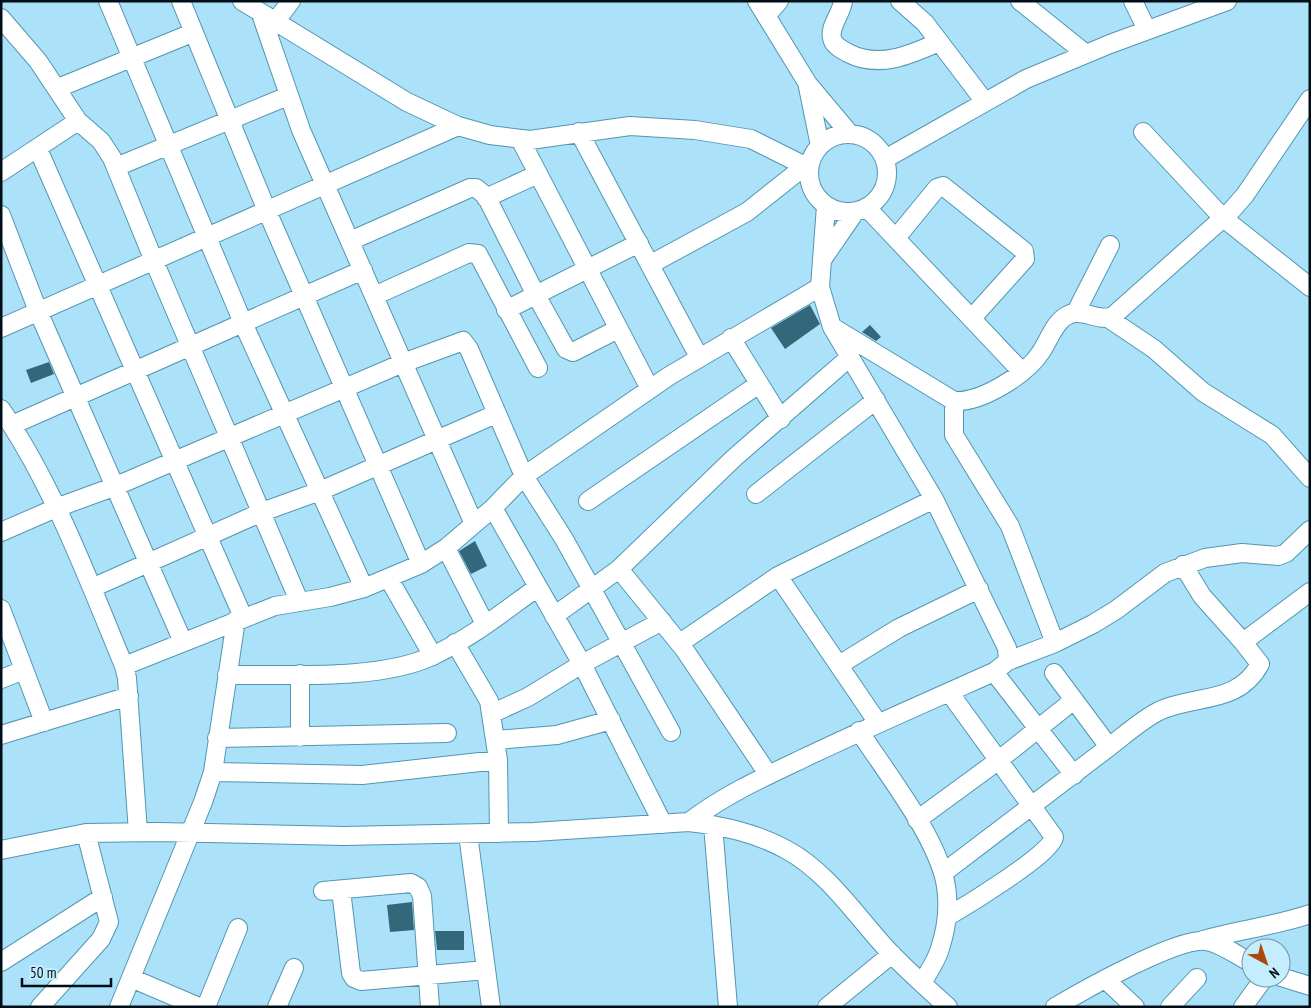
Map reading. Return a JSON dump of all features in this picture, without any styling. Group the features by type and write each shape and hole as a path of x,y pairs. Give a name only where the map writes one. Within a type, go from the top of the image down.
{"street":[{"path":"108,1 243,323 286,412 364,588"},
{"path":"181,1 192,33 267,211 421,564"},
{"path":"242,1 407,102 458,126 520,140 542,139 579,132 630,126 694,130 736,135 769,146 807,167 811,187 826,206 839,212 861,210 896,238 1022,372"},
{"path":"268,18 291,1"},
{"path":"780,1 762,8 808,84 850,134 872,142 885,159 887,170 885,185 878,199 861,210 820,263"},
{"path":"843,1 832,33 832,40 838,48 854,56 880,61 896,59 940,42"},
{"path":"900,1 925,23 985,102"},
{"path":"1020,1 1086,54"},
{"path":"1133,1 1148,30"},
{"path":"885,159 1026,79 1226,1"},
{"path":"1,18 58,88 78,121 107,148 300,601"},
{"path":"268,18 288,96 474,524"},
{"path":"58,88 192,33"},
{"path":"808,84 820,146"},
{"path":"116,167 288,96"},
{"path":"1108,318 1222,217 1244,195 1310,99"},
{"path":"1,172 78,121"},
{"path":"1,328 458,126"},
{"path":"579,132 699,356"},
{"path":"1143,132 1222,217 1310,287"},
{"path":"651,264 746,212 807,167 820,146 830,138 850,134"},
{"path":"520,140 650,389"},
{"path":"38,149 176,460 240,618 227,676 213,772 191,833 119,1007"},
{"path":"486,198 538,174"},
{"path":"896,238 937,188 943,186 1024,251 1025,259 972,318"},
{"path":"350,241 470,188 480,190 486,198 536,295 570,352 618,329"},
{"path":"826,206 820,263 820,287 832,327 934,499 979,589 1007,648 1001,666 1038,729 1074,775"},
{"path":"1,215 38,312 183,642"},
{"path":"506,310 639,243"},
{"path":"1076,312 1110,245"},
{"path":"374,296 474,253 480,256 506,310 538,368"},
{"path":"12,425 363,270"},
{"path":"124,666 240,618 275,606 330,597 364,588 421,564 446,548 493,508 524,476 699,356 820,287"},
{"path":"832,327 954,401 971,401 1022,372 1041,352 1059,322 1065,316 1076,312 1108,318 1154,349 1203,392 1272,435 1310,478"},
{"path":"731,338 780,419"},
{"path":"1,532 56,508 116,486 404,363 463,341 469,349 524,476 564,539 591,591 671,732"},
{"path":"554,616 619,569 734,458 850,357"},
{"path":"588,501 759,384"},
{"path":"756,494 876,400"},
{"path":"954,401 954,435 1010,526 1055,643"},
{"path":"1,409 12,425 56,508 124,666 138,832"},
{"path":"92,588 149,561 208,538 262,512 320,491 496,414"},
{"path":"680,643 778,576 934,499"},
{"path":"493,508 582,664 663,824"},
{"path":"689,822 713,803 768,774 1055,643 1116,610 1152,581 1184,565 1205,558 1242,553 1278,556 1291,550 1310,530"},
{"path":"446,548 485,624"},
{"path":"943,873 1109,747 1160,711 1185,703 1229,694 1240,688 1260,664 1202,596 1184,565"},
{"path":"619,569 680,643 768,774"},
{"path":"778,576 878,723"},
{"path":"389,579 433,656"},
{"path":"227,676 392,669 433,656 485,624 538,587"},
{"path":"838,665 899,628 979,589"},
{"path":"1243,642 1310,592"},
{"path":"3,620 44,722"},
{"path":"491,714 528,697 582,664 662,621"},
{"path":"455,643 484,690 491,714 498,760 499,833"},
{"path":"1,679 24,670"},
{"path":"1054,673 1109,747"},
{"path":"300,674 300,737"},
{"path":"947,918 984,895 1052,845 1054,837 949,692"},
{"path":"1,735 128,696"},
{"path":"917,820 999,760 1074,700"},
{"path":"496,740 557,735 611,720"},
{"path":"859,731 917,820 943,873 947,894 947,918 939,952 922,983"},
{"path":"217,738 447,733"},
{"path":"213,772 362,775 498,760"},
{"path":"1,850 86,833 138,832 344,836 468,834 689,822 739,829 788,850 832,887 892,954 948,1007"},
{"path":"713,825 728,1007"},
{"path":"40,1007 105,932 109,922 86,833"},
{"path":"468,834 491,1007"},
{"path":"323,891 411,883 418,887 422,896 430,1007"},
{"path":"341,890 351,973 354,978 361,981 486,970"},
{"path":"1,962 103,897"},
{"path":"1055,1007 1104,979 1165,951 1242,929 1284,922 1310,914"},
{"path":"206,1007 238,928"},
{"path":"1202,940 1217,944 1241,957"},
{"path":"827,1007 892,954"},
{"path":"277,1007 294,968"},
{"path":"131,978 199,1007"},
{"path":"1170,1007 1197,978"},
{"path":"1104,979 1135,1007"},
{"path":"1291,979 1306,982"},
{"path":"1243,1007 1257,988"}],"building":[{"path":"810,305 820,324 785,349 771,328"},
{"path":"870,325 881,337 876,341 862,332"},
{"path":"49,362 54,374 31,383 26,370"},
{"path":"475,541 487,566 471,574 459,551"},
{"path":"412,902 414,930 390,932 387,905"},
{"path":"435,931 464,931 464,950 437,950"}]}
